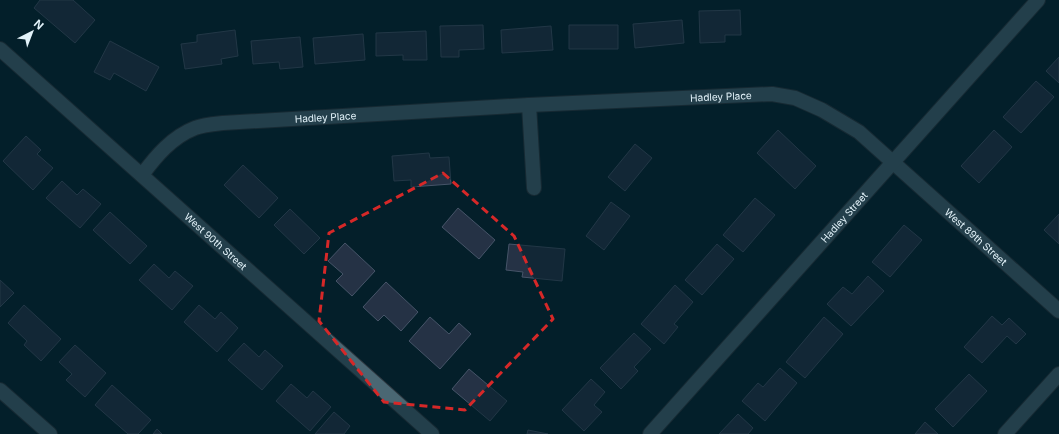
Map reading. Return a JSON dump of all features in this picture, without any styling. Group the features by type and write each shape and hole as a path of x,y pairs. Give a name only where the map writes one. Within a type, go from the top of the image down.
{"street":[{"name":"Hadley Street","path":"650,434 1038,0"},
{"name":"West 90th Street","path":"0,49 432,434"},
{"name":"Hadley Place","path":"142,175 153,160 174,139 196,128 223,123 529,105 772,94 795,98 822,110 859,132 893,163"},
{"path":"529,105 534,188"},
{"name":"West 89th Street","path":"893,163 1059,311"},
{"path":"1005,434 1059,374"},
{"path":"0,390 50,434"}],"highlighted area":[{"path":"443,173 514,236 553,319 465,410 384,402 319,321 329,233"}],"building":[{"path":"40,0 73,0 95,20 75,43 34,8"},
{"path":"740,10 741,35 725,35 725,42 700,43 699,11"},
{"path":"682,20 684,43 635,48 633,24"},
{"path":"483,25 484,49 459,50 459,57 441,57 440,26"},
{"path":"569,25 618,25 618,49 569,49"},
{"path":"551,26 553,50 502,53 501,30"},
{"path":"235,30 238,56 221,59 222,64 185,69 181,44 197,42 197,35"},
{"path":"426,31 427,60 403,60 403,55 376,56 376,33"},
{"path":"363,34 365,60 315,64 313,38"},
{"path":"300,37 303,67 280,69 279,62 253,64 251,41"},
{"path":"110,41 159,67 146,91 114,73 110,80 94,72"},
{"path":"1059,57 1059,83 1046,71"},
{"path":"1036,81 1054,97 1021,133 1003,117"},
{"path":"778,130 816,166 795,189 757,153"},
{"path":"994,130 1012,147 979,183 961,166"},
{"path":"26,136 41,150 37,154 53,168 33,190 3,161"},
{"path":"635,144 652,158 625,191 608,177"},
{"path":"429,153 430,158 449,157 451,184 411,187 411,180 394,181 392,156"},
{"path":"243,165 278,198 259,218 224,185"},
{"path":"62,181 77,195 83,189 101,204 80,228 46,198"},
{"path":"755,198 775,215 743,252 723,235"},
{"path":"611,202 630,216 604,250 586,236"},
{"path":"458,208 495,240 479,259 442,227"},
{"path":"290,209 320,238 304,254 274,225"},
{"path":"110,212 147,246 130,264 93,230"},
{"path":"1059,214 1059,244 1044,230"},
{"path":"904,225 922,240 890,277 872,262"},
{"path":"345,243 375,271 352,296 336,281 343,274 328,261"},
{"path":"509,244 565,249 562,281 522,277 523,272 506,270"},
{"path":"717,244 734,259 702,295 685,280"},
{"path":"154,264 169,278 175,271 193,286 172,310 139,280"},
{"path":"868,276 884,291 851,326 827,304 843,287 852,294"},
{"path":"0,280 14,293 0,307"},
{"path":"386,282 418,312 401,331 384,315 378,321 363,307"},
{"path":"675,285 693,302 674,324 678,327 664,344 641,324"},
{"path":"24,305 61,339 41,361 24,345 27,341 8,323"},
{"path":"199,305 215,319 221,312 238,328 217,352 184,322"},
{"path":"992,316 1002,325 1009,318 1026,334 1016,344 1007,336 982,363 964,347"},
{"path":"430,317 449,334 459,323 471,334 440,369 409,341"},
{"path":"824,317 843,334 805,378 786,362"},
{"path":"634,333 651,349 634,367 638,371 621,389 600,368"},
{"path":"244,343 259,357 265,350 283,366 262,390 228,360"},
{"path":"75,345 106,373 85,397 66,380 72,374 59,362"},
{"path":"780,368 797,383 765,421 742,401 758,383 763,387"},
{"path":"469,369 507,401 490,421 452,389"},
{"path":"969,374 987,391 953,427 935,409"},
{"path":"591,379 605,392 594,405 602,412 584,431 562,410"},
{"path":"291,384 307,398 313,391 331,407 310,431 276,401"},
{"path":"112,385 151,420 138,434 128,434 95,405"},
{"path":"334,412 350,426 344,434 315,434"},
{"path":"738,414 753,428 748,434 719,434"},
{"path":"925,422 938,434 915,434"},
{"path":"157,429 162,434 153,434"},
{"path":"528,430 548,434 527,434"}]}
